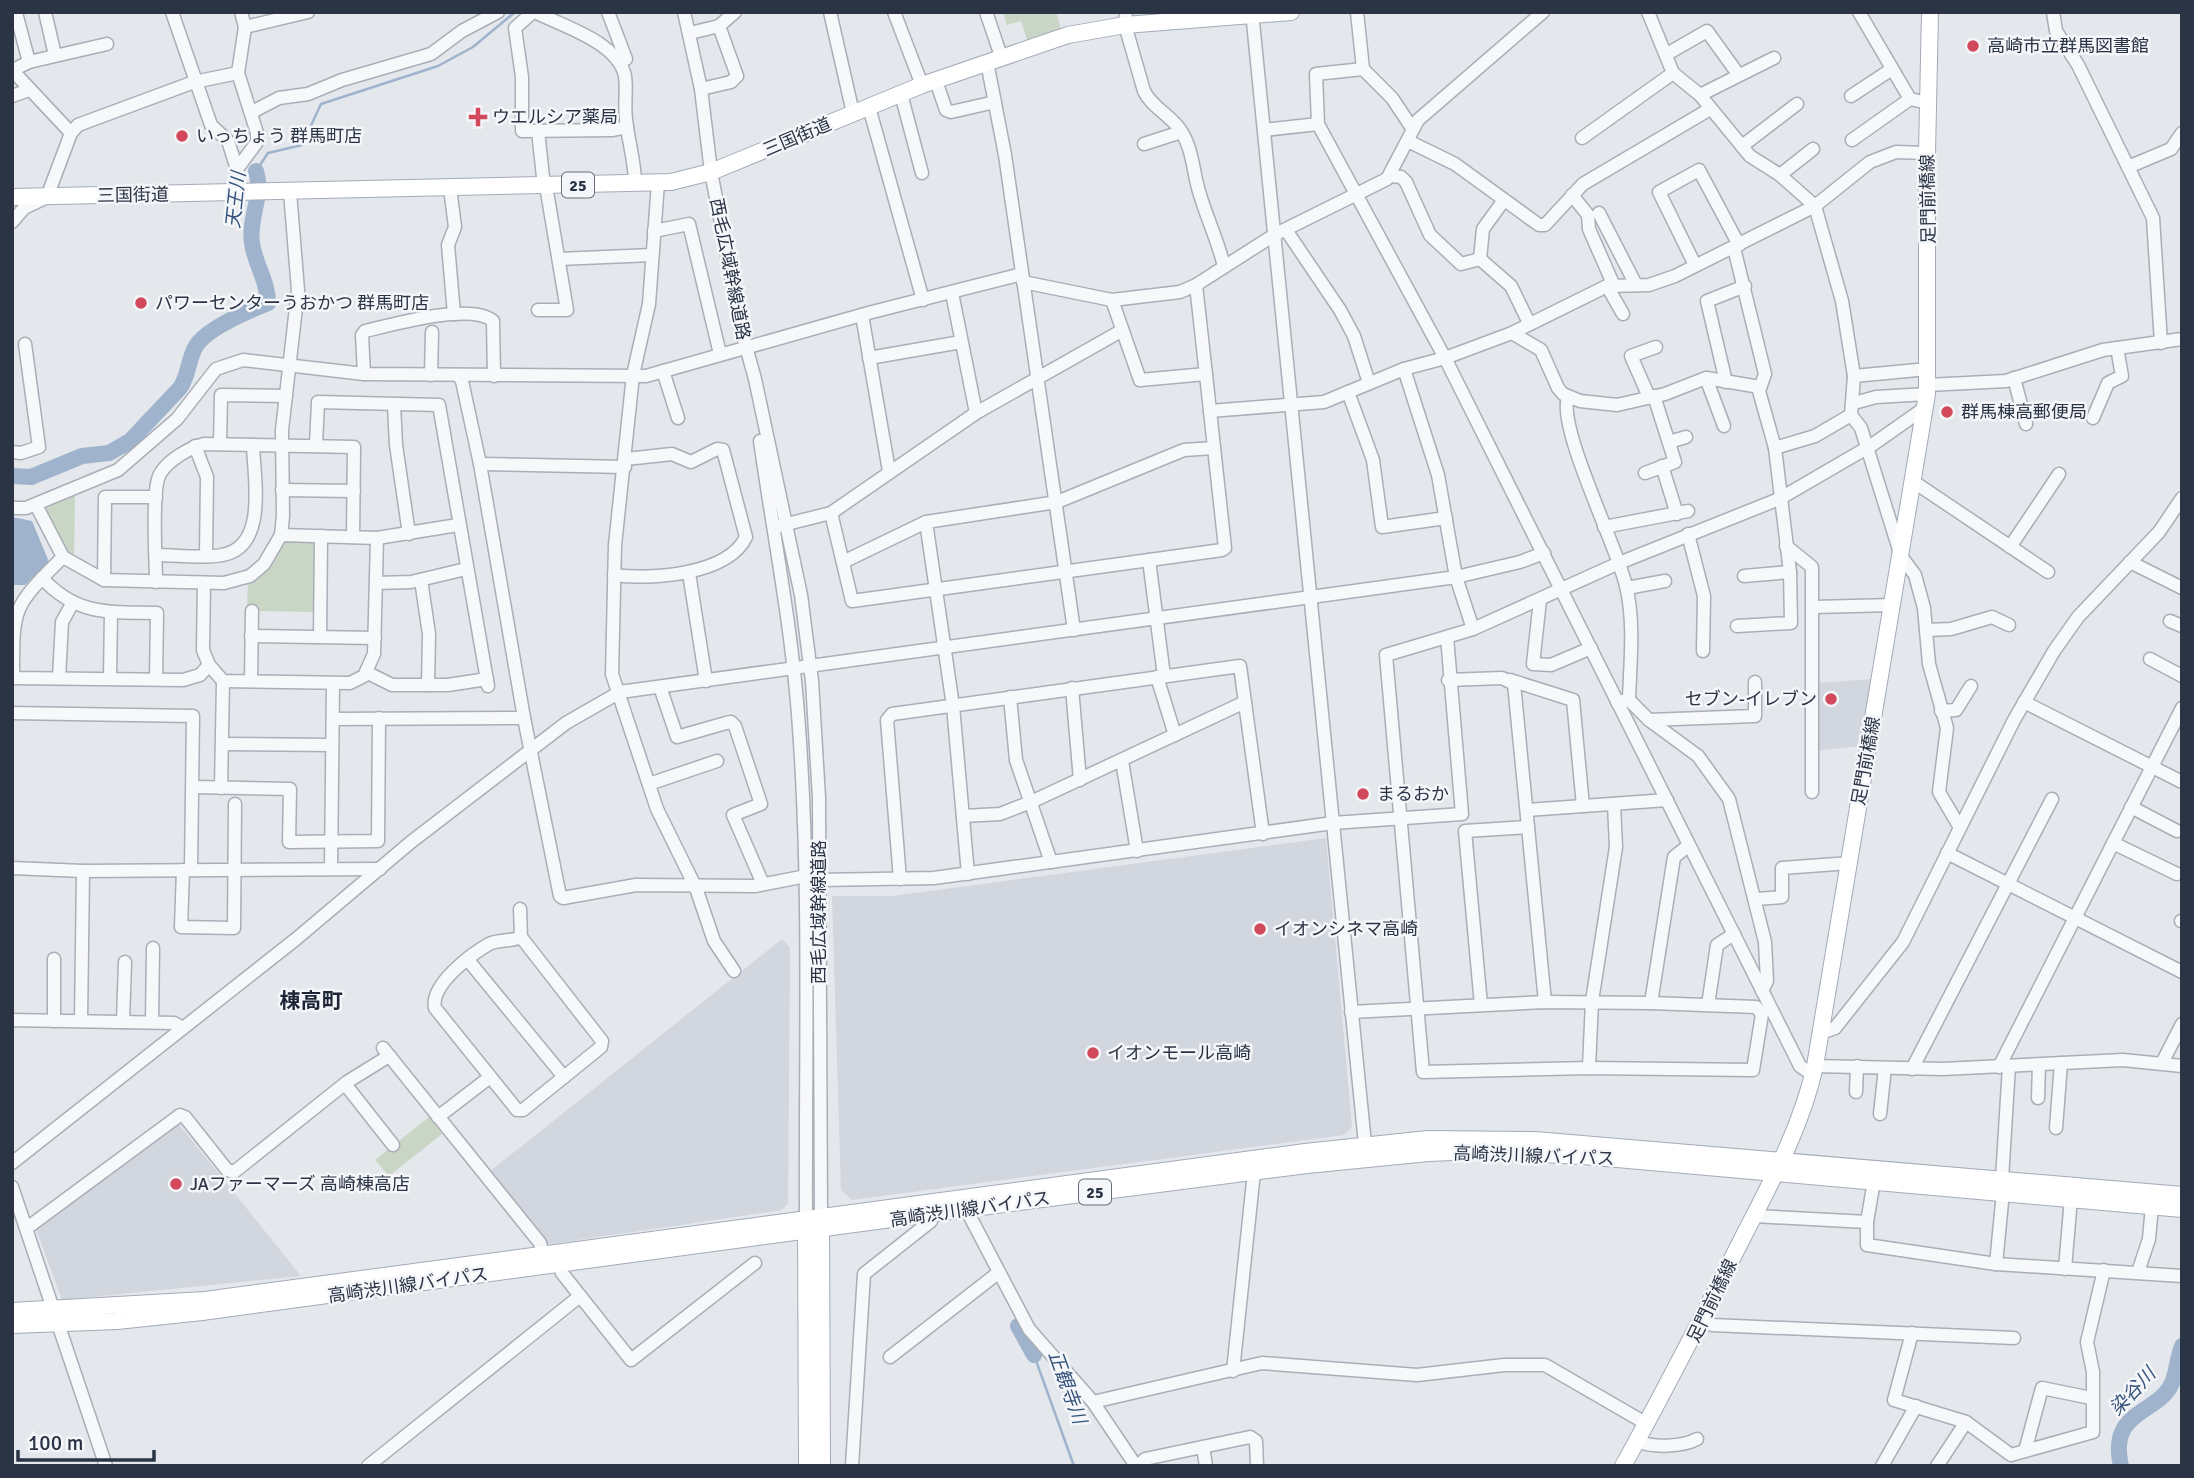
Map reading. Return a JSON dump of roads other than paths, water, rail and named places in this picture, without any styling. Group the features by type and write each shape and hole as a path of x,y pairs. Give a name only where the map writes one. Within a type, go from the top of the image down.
{"main road":[{"name":"三国街道","path":"12,197 658,183 711,173 929,83 994,59 1125,19 1291,12"},
{"name":"足門前橋線","path":"1623,1466 1702,1321 1775,1174 1797,1127 1814,1071 1914,482 1927,389 1930,12"},
{"name":"高崎渋川線バイパス","path":"12,1325 543,1254 966,1209 1254,1172 1428,1139 1494,1138 1782,1159 2003,1185 2071,1198 2182,1209"},
{"name":"高崎渋川線バイパス","path":"12,1311 57,1317 202,1312 560,1265 814,1224 1366,1151 1535,1152 1874,1181 2182,1195"},
{"name":"西毛広域幹線道路","path":"807,1466 814,1224"},
{"name":"西毛広域幹線道路","path":"814,1224 822,1466"}],"street":[{"path":"46,12 55,55"},
{"path":"172,12 211,125 228,141 237,169 236,193"},
{"path":"237,169 257,142 251,112 238,73 245,27 241,12"},
{"path":"245,27 308,12"},
{"path":"251,112 279,97 308,94 342,80 431,54 462,31 498,12"},
{"path":"626,127 613,130 522,131 522,77 515,28 534,12 595,42 620,61 625,83 626,127 634,158 635,183"},
{"path":"608,12 626,59 620,61"},
{"name":"西毛広域幹線道路","path":"684,12 701,89 711,173 750,364 778,526 813,878"},
{"path":"690,33 719,26 735,12"},
{"path":"830,12 853,113"},
{"path":"894,12 929,83 946,110 951,112 995,102"},
{"path":"986,12 994,59 995,102 1057,502 1074,630"},
{"path":"1357,12 1363,69 1392,98 1410,135 1539,225 1545,225 1572,195 1606,169 1710,108"},
{"path":"1391,176 1410,135 1496,51 1543,12"},
{"path":"1648,12 1673,73 1700,95 1750,156 1780,175 1815,206 1842,301 1854,376 1853,409 1861,428 1865,449 1874,464 1901,556 1915,575 1924,608 1929,664 1947,728 1939,792 1959,826"},
{"path":"1860,12 1910,99 1928,103"},
{"path":"2053,12 2056,31 2078,65 2153,218 2161,343"},
{"path":"16,13 29,62"},
{"path":"1252,13 1264,130 1280,232 1291,404 1366,1151"},
{"path":"1125,19 1147,99 1171,118 1190,148 1198,190 1215,231 1224,266"},
{"path":"701,89 731,82 737,76 719,26"},
{"path":"1667,54 1707,31 1738,74"},
{"path":"71,133 13,70 29,62 107,44"},
{"path":"1700,95 1738,74 1759,68 1774,58"},
{"path":"1363,69 1316,74 1318,124 1445,358 1591,648 1623,701 1688,846 1800,1066 1814,1071 1857,1066 1912,1069 2123,1060 2182,1066"},
{"path":"1851,96 1892,69"},
{"path":"12,222 23,208 47,197 71,133 78,125 194,82 238,73"},
{"path":"1582,138 1673,73"},
{"path":"12,96 29,90"},
{"path":"901,94 922,173"},
{"path":"1852,140 1910,99"},
{"path":"1742,146 1797,104"},
{"path":"869,107 923,300"},
{"path":"1264,130 1318,124"},
{"path":"538,131 567,310 538,310"},
{"path":"1144,144 1181,132"},
{"path":"2128,167 2171,149 2182,133"},
{"path":"1780,175 1813,149"},
{"path":"1210,411 1324,401 1404,369 1445,358 1512,333 1610,286 1649,285 1736,246 1815,206 1870,162 1896,152 1927,153"},
{"path":"1695,265 1659,192 1699,170 1736,246 1765,374 1760,387 1775,448 1779,499 1790,572 1791,623 1737,626"},
{"path":"12,508 36,505 118,470 177,419 216,369 243,360 364,374 633,375 663,371 862,315 1023,278 1112,300 1180,292 1196,285 1280,232 1391,176 1401,177 1406,182 1430,235 1461,264 1480,259"},
{"path":"658,183 645,334 633,375 614,575 612,674 657,808 696,888 714,941 734,971"},
{"path":"450,188 455,226 448,244 454,314"},
{"path":"36,505 62,558 104,580 204,583 235,581 250,576 264,564 281,535 282,445 298,290 290,192"},
{"path":"1572,195 1588,215 1589,229 1623,314"},
{"path":"1480,259 1483,229 1504,200"},
{"path":"1599,213 1636,285"},
{"path":"654,231 689,224 720,354"},
{"path":"1280,232 1340,310 1354,336 1368,383"},
{"path":"559,259 652,255"},
{"path":"1480,259 1511,286 1529,323"},
{"path":"831,513 852,601 935,587 1225,548 1196,285"},
{"path":"1726,382 1707,301 1745,286"},
{"path":"952,293 976,413"},
{"path":"1112,300 1140,380 1206,374"},
{"path":"364,374 362,335 365,331 440,314 454,314 488,317 493,321 494,376"},
{"path":"862,315 889,471"},
{"path":"778,526 831,513 976,413 1121,331"},
{"path":"431,375 432,332"},
{"path":"1512,333 1541,351 1558,388 1568,397 1617,405 1652,397 1706,378 1760,387"},
{"path":"1775,448 1815,436 1853,409 1876,397 1984,384 2117,348 2182,339"},
{"path":"869,358 961,342"},
{"path":"12,452 21,453 38,447 25,344"},
{"path":"1644,473 1675,462 1652,397 1631,356 1656,347"},
{"path":"2092,418 2108,383 2122,376 2117,348"},
{"path":"1404,369 1438,475 1456,577 1473,629"},
{"path":"663,371 678,418"},
{"path":"458,375 462,381 480,464 524,718 560,896 563,898 636,886 696,888 813,878 900,879 968,874 1333,823 1462,814 1448,680 1447,637"},
{"path":"1854,376 1927,389"},
{"path":"1706,378 1724,426"},
{"path":"2014,378 2026,424"},
{"path":"1352,1012 1419,1009 1545,1002 1592,1001 1756,1007 1762,1014 1753,1070 1590,1068 1423,1072 1419,1009 1386,655 1473,629 1619,563 1779,499 1865,449 1927,389"},
{"path":"1348,392 1373,460 1382,527 1446,518"},
{"path":"220,443 221,395 286,396"},
{"path":"1568,397 1565,404 1572,431 1627,588 1631,638 1623,701"},
{"path":"316,445 318,402 439,405 454,485 458,525 488,683 393,685 366,672"},
{"path":"394,405 396,445 409,534"},
{"path":"1669,442 1686,437"},
{"path":"156,582 156,497 160,473 195,446 220,443 354,447 353,537"},
{"path":"156,555 221,556 234,551 245,542 253,527 253,445"},
{"path":"195,446 207,477 206,555"},
{"path":"843,562 926,522 1057,502 1184,450 1214,448"},
{"path":"480,464 625,463 672,454 691,462 716,449 723,450 746,540 732,554 689,573 641,579 614,575"},
{"path":"1604,527 1682,513 1662,466"},
{"path":"2010,547 2059,474"},
{"path":"1914,482 2048,572"},
{"path":"282,490 354,491"},
{"path":"104,580 105,498 156,497"},
{"path":"1821,1033 1835,1028 1894,956 1909,932 1959,826 2024,702 2078,617 2162,528 2182,498"},
{"path":"926,522 953,706 968,874"},
{"path":"281,535 377,538 458,525"},
{"name":"西毛広域幹線道路","path":"778,526 801,595 810,667 819,798 813,878 814,1224"},
{"path":"1688,534 1704,596 1703,651"},
{"path":"320,637 321,536"},
{"path":"223,681 350,683 366,672 372,662 375,638 377,538"},
{"path":"1786,546 1812,567 1812,792"},
{"path":"12,1163 532,749 566,723 620,692 1456,577 1520,562 1544,553"},
{"path":"62,558 26,593 16,612 13,624 13,677 192,678 209,665"},
{"path":"1149,559 1161,676 1175,735"},
{"path":"2130,562 2182,588"},
{"path":"376,583 421,580 466,569"},
{"path":"1744,576 1790,572"},
{"path":"689,573 706,681"},
{"path":"42,578 72,604 111,612 157,613 156,679"},
{"path":"421,580 429,634 428,685"},
{"path":"1627,588 1665,581"},
{"path":"204,583 203,650 209,665 223,681 221,788"},
{"path":"1540,600 1533,664 1551,665 1591,648"},
{"path":"59,678 62,622 72,604"},
{"path":"1814,607 1893,605"},
{"path":"251,611 251,681"},
{"path":"110,678 111,612"},
{"path":"1926,630 1951,629 1992,617 2009,625"},
{"path":"251,636 375,638"},
{"path":"2150,659 2182,676"},
{"path":"900,879 887,720 892,714 1240,666 1263,834"},
{"path":"1448,680 1510,680 1573,700 1583,806"},
{"path":"1510,680 1516,690 1545,1002"},
{"path":"1649,720 1755,716 1755,682"},
{"path":"331,869 333,684"},
{"path":"1941,711 1956,710 1971,686"},
{"path":"660,687 677,737 731,722 735,726 761,804 733,815 763,884"},
{"path":"1072,688 1080,780"},
{"path":"1010,697 1016,760 1051,862"},
{"path":"1623,701 1698,756 1729,799 1756,899 1767,957 1767,981 1762,991"},
{"path":"963,817 1000,814 1031,802 1245,702"},
{"path":"2024,702 2182,782"},
{"path":"1996,1264 2003,1185 2004,1066 2182,708"},
{"path":"12,713 193,716 193,787 181,927 234,928 235,804"},
{"path":"193,787 290,789 289,842 377,841 379,718"},
{"path":"333,719 524,718"},
{"path":"222,744 332,745"},
{"path":"649,784 717,760"},
{"path":"1122,761 1137,851"},
{"path":"1527,810 1667,800"},
{"path":"1912,1069 2052,800"},
{"path":"1590,1068 1592,1001 1616,847 1614,804"},
{"path":"2131,807 2177,831"},
{"path":"1481,1005 1465,831 1528,827"},
{"path":"2113,843 2177,874"},
{"path":"1651,1003 1674,857 1688,846"},
{"path":"1947,853 2182,972"},
{"path":"1756,899 1782,897 1782,868 1850,863"},
{"path":"12,868 83,871 380,869"},
{"path":"80,1021 83,871"},
{"path":"520,909 521,937 602,1041 601,1047 523,1110 517,1110 435,1009 434,1003 442,985 468,960 490,944 521,937"},
{"path":"1708,1005 1717,945 1734,934"},
{"path":"152,1022 153,948"},
{"path":"54,959 54,1021"},
{"path":"468,960 564,1077"},
{"path":"124,1022 125,962"},
{"path":"12,1020 174,1023 183,1028"},
{"path":"2162,1063 2182,1024"},
{"path":"27,1227 180,1115 185,1117 227,1170 234,1172 386,1051 540,1244 543,1254"},
{"path":"2056,1128 2062,1063"},
{"path":"2038,1098 2039,1065"},
{"path":"1856,1092 1857,1066"},
{"path":"1880,1114 1885,1068"},
{"path":"438,1117 490,1077"},
{"path":"345,1084 393,1145"},
{"path":"1233,1371 1254,1172"},
{"path":"1874,1181 1867,1222 1867,1245 1996,1264 2182,1276"},
{"path":"12,1187 106,1466"},
{"path":"2065,1269 2071,1198"},
{"path":"2138,1272 2148,1239 2152,1206"},
{"path":"966,1209 998,1273 1042,1348 1093,1402 1137,1466 1145,1459 1250,1437 1256,1441 1257,1466"},
{"path":"852,1466 864,1274 931,1221 930,1213"},
{"path":"1754,1216 1867,1222"},
{"path":"560,1265 580,1296 631,1360 755,1263"},
{"path":"1912,1333 1894,1400 1966,1422 2008,1460 2025,1451 2093,1432 2093,1372 2087,1342 2104,1270"},
{"path":"890,1357 998,1273"},
{"path":"368,1466 580,1296"},
{"path":"1702,1321 1712,1325 2014,1338"},
{"path":"1093,1402 1262,1363 1417,1375 1504,1365 1545,1365 1647,1424"},
{"path":"2025,1451 2042,1388 2091,1398"},
{"path":"1882,1466 1916,1406"},
{"path":"1937,1466 1966,1422"},
{"path":"1637,1441 1647,1445 1689,1443 1697,1439"},
{"path":"1203,1447 1206,1466"}],"water":[{"path":"12,517 32,521 49,562 25,585 12,585"}],"waterway":[{"name":"天王川","path":"256,171 268,153 302,145 321,104 438,66 473,47 515,12"},
{"name":"天王川","path":"12,476 31,477 82,456 109,453 130,441 180,388 193,351 201,339 229,321 268,303 251,234 258,189 256,171"},
{"name":"正観寺川","path":"1018,1326 1034,1355"},
{"name":"染谷川","path":"2121,1466 2119,1447 2122,1433 2128,1423 2165,1393 2172,1383 2182,1346"},
{"name":"正観寺川","path":"1034,1355 1074,1466"}],"place":[{"name":"高崎市立群馬図書館","path":"1973,46"},
{"name":"ウエルシア薬局","path":"478,117"},
{"name":"いっちょう 群馬町店","path":"182,136"},
{"name":"パワーセンターうおかつ 群馬町店","path":"141,303"},
{"name":"群馬棟高郵便局","path":"1947,412"},
{"name":"セブン-イレブン","path":"1831,699"},
{"name":"まるおか","path":"1363,794"},
{"name":"イオンシネマ高崎","path":"1260,929"},
{"name":"イオンモール高崎","path":"1093,1053"},
{"name":"JAファーマーズ 高崎棟高店","path":"176,1184"}],"district":[{"name":"棟高町","path":"311,1001"}]}
